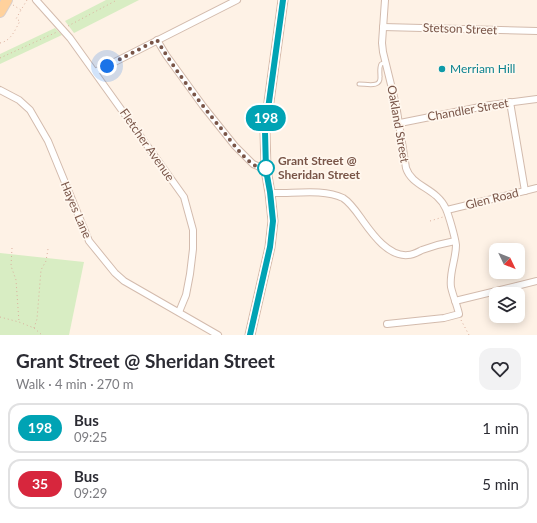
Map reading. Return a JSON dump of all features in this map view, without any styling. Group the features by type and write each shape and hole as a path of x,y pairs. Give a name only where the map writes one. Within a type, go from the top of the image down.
{"main road":[{"path":"0,12 9,2"}],"street":[{"name":"Fletcher Avenue","path":"36,0 63,29 184,197 193,230 193,249 192,267 186,295 179,312"},
{"path":"95,72 237,0"},
{"path":"250,335 270,247 273,221 266,170 265,130 283,0"},
{"name":"Oakland Street","path":"385,0 382,42 400,123 408,175 442,201 456,245 451,287 459,314"},
{"name":"Stetson Street","path":"383,27 537,31"},
{"path":"157,40 166,55 204,107 235,146 253,164 266,170"},
{"name":"Hayes Lane","path":"0,90 28,106 35,117 48,141 89,242 115,273 124,281 218,335"},
{"name":"Chandler Street","path":"400,123 510,102 537,99"},
{"path":"510,102 525,191"},
{"name":"Glen Road","path":"446,214 537,188"},
{"path":"270,192 302,192 335,195 345,199 372,233 396,254 409,255 455,241"},
{"path":"455,301 537,281"},
{"path":"387,324 444,318 459,314"}],"lane":[{"path":"359,84 379,83 380,66 386,62"}],"path":[{"path":"0,43 6,42 11,36 20,21 16,19 27,0"},
{"path":"0,58 63,29 117,0"},
{"path":"9,2 21,10"},
{"path":"430,221 446,214"},
{"path":"12,248 11,266 16,280 20,322"},
{"path":"34,328 37,319 41,270 46,261 48,249"},
{"path":"459,314 469,335"},
{"path":"0,317 20,322 34,328 42,335"}],"green space":[{"path":"106,0 139,0 74,33 65,21"},
{"path":"55,28 62,35 0,64 0,54"},
{"path":"0,253 84,262 69,335 0,335"}],"bus line":[{"name":"198","path":"250,335 270,247 273,221 266,170 265,131 283,0"}],"place":[{"name":"Merriam Hill","path":"442,69"},
{"name":"Grant Street @ Sheridan Street","path":"266,168"}],"route":[{"path":"107,66 157,40 166,55 204,107 235,146 253,164 266,170 266,168"}]}
